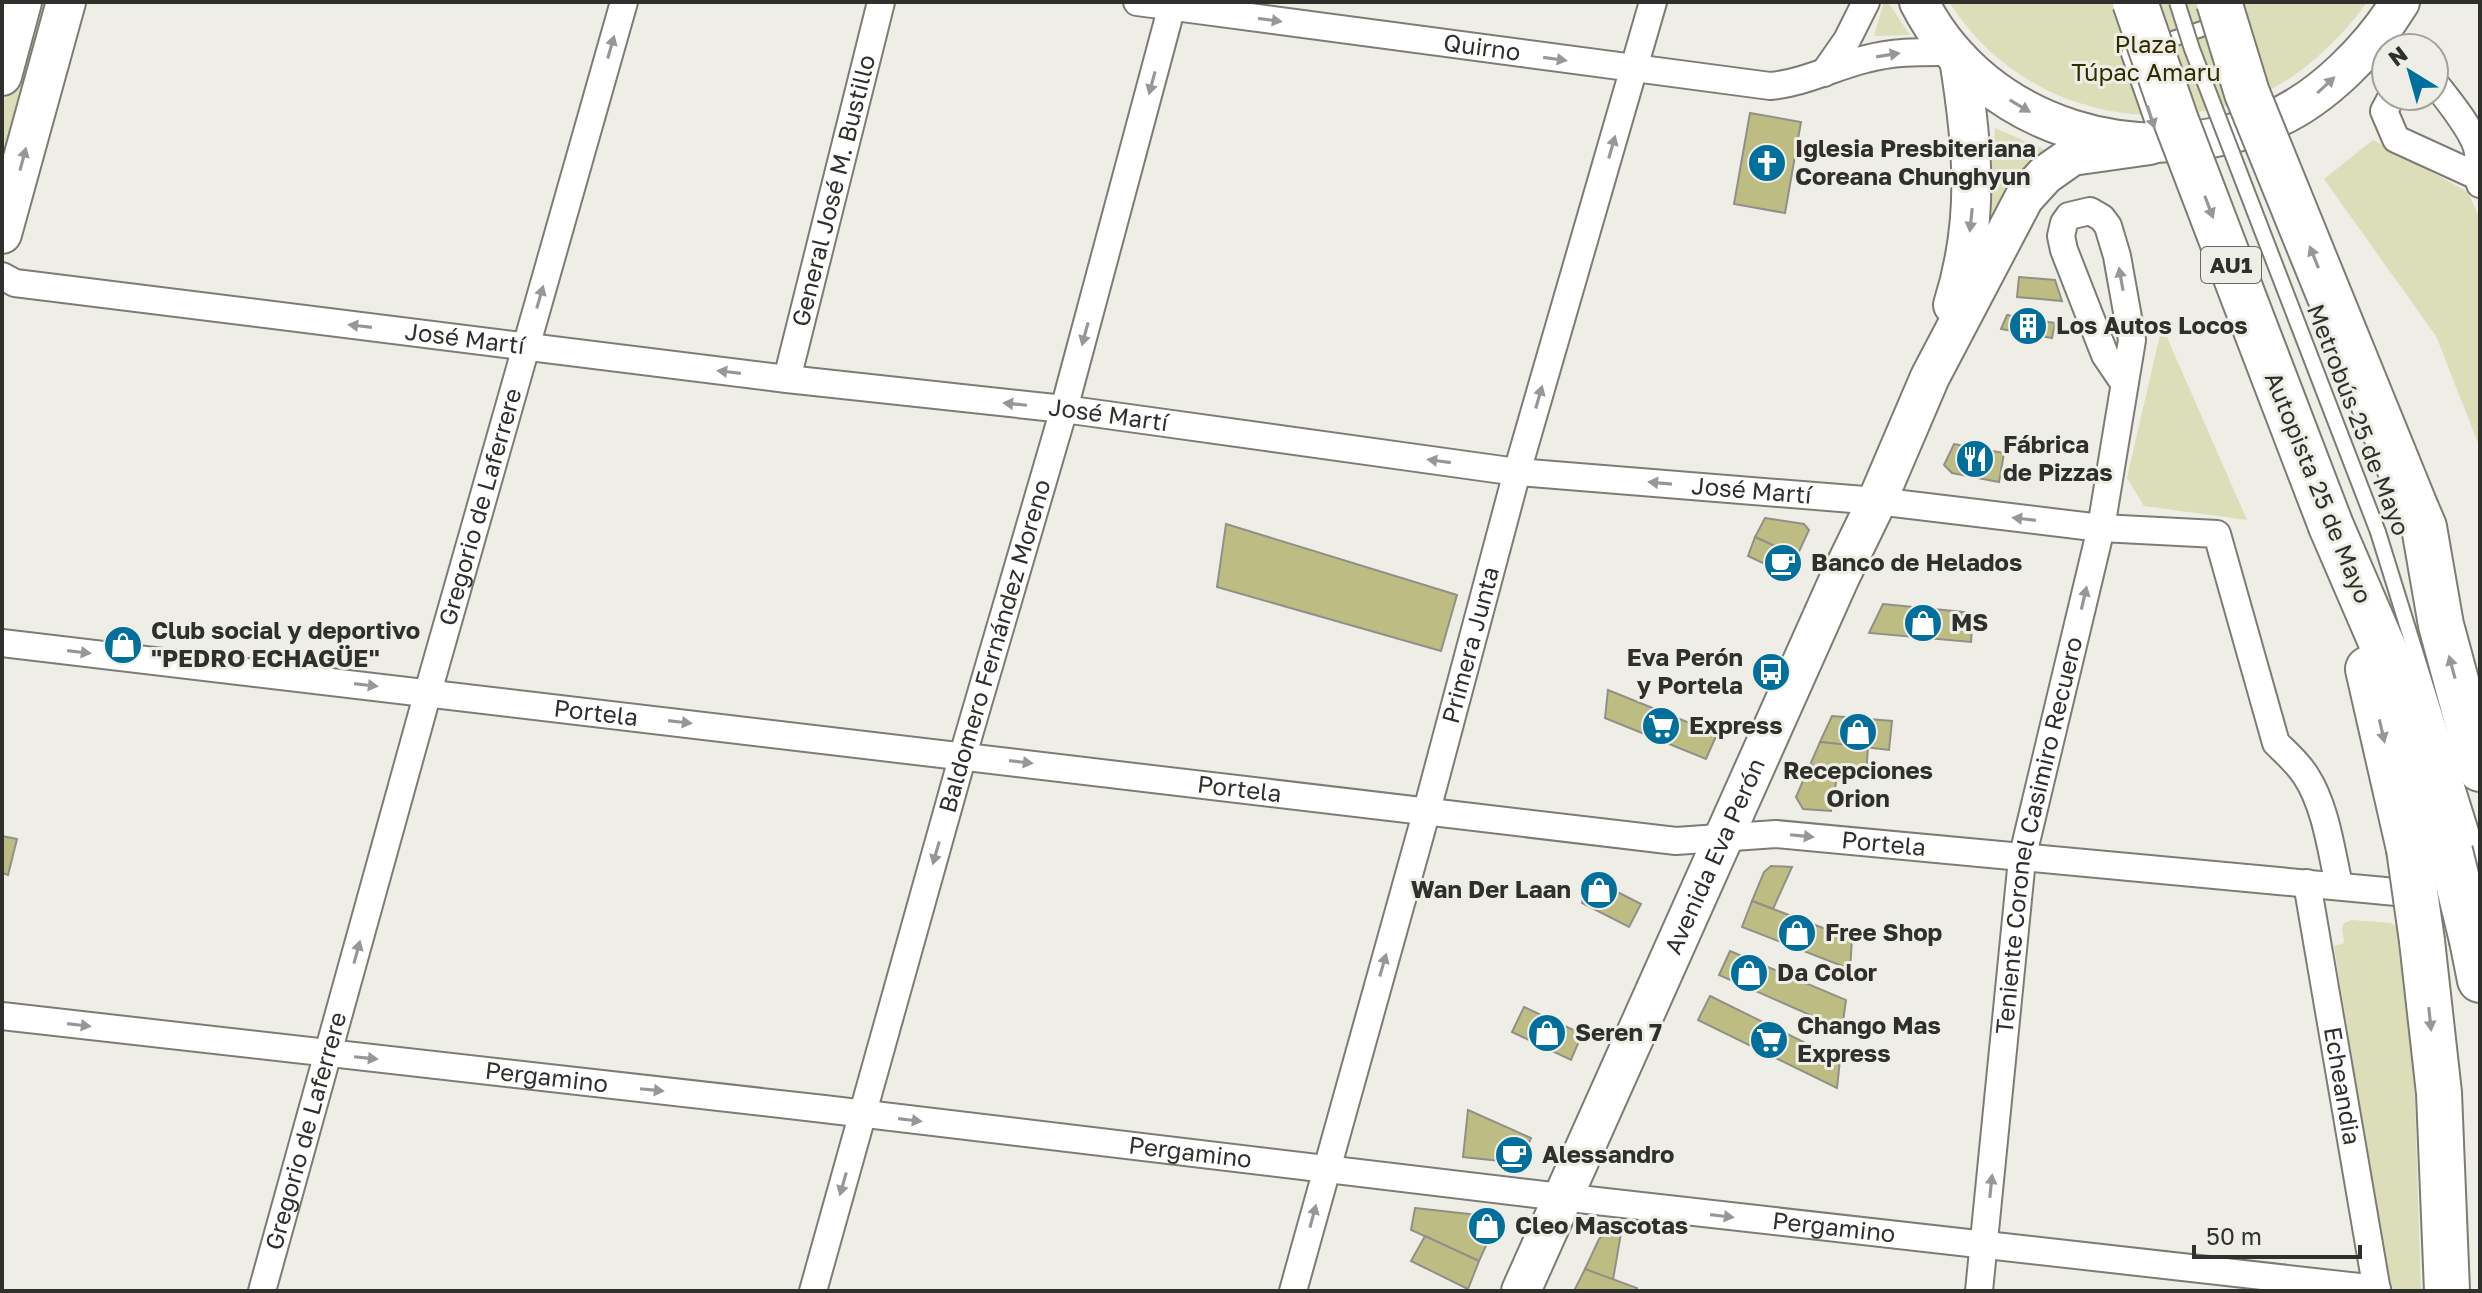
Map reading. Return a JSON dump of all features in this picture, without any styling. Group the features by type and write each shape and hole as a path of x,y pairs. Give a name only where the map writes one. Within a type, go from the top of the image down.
{"highway":[{"name":"Autopista 25 de Mayo","path":"2135,2 2175,118 2349,535 2406,700 2454,853 2477,941"},
{"path":"2219,2 2247,93 2421,519 2480,653"},
{"path":"2421,519 2441,625 2480,769"},
{"path":"2447,1291 2439,1093 2422,941 2454,853"}],"main road":[{"path":"2,76 22,2"},
{"path":"2,234 66,2"},
{"path":"1919,2 1956,55 1991,87 2027,111 2066,129 2107,140 2155,145 2218,138 2273,120 2321,92 2392,15 2420,2"},
{"name":"Avenida Eva Perón","path":"1930,377 1958,287 1972,222 1970,126 1956,55"},
{"name":"Avenida Eva Perón","path":"1521,1291 1930,377 2020,206 2034,186 2072,156 2155,145"}],"street":[{"name":"Gregorio de Laferrere","path":"262,1291 624,2"},
{"name":"General José M. Bustillo","path":"787,379 881,2"},
{"name":"Quirno","path":"1137,2 1770,86 1789,84 1866,59 1895,54 1956,55"},
{"name":"Primera Junta","path":"1293,1291 1517,472 1653,2"},
{"path":"1824,73 1847,40 1866,2"},
{"name":"Baldomero Fernández Moreno","path":"813,1291 963,755 1064,409 1172,5"},
{"path":"2384,112 2396,139 2478,180 2478,151 2450,102"},
{"name":"Teniente Coronel Casimiro Recuero","path":"1979,1291 2022,859 2101,528 2132,340 2117,256 2108,226 2090,211 2080,211 2069,216 2064,223 2061,236 2064,250 2105,355 2124,383"},
{"name":"José Martí","path":"2,276 15,283 787,379 1064,409 1517,472 1877,501 2101,528 2217,534 2276,743 2308,778 2319,804 2339,885"},
{"name":"Portela","path":"2,643 1676,841 1776,834 2022,859 2339,885 2477,941"},
{"name":"Echeandia","path":"2307,883 2377,1290"},
{"name":"Pergamino","path":"2,1016 2377,1290"}],"lane":[{"name":"Metrobús 25 de Mayo","path":"2177,2 2349,535"},
{"path":"2155,145 2129,54 2235,18 2273,120"}],"green space":[{"path":"31,2 55,2 2,198 2,109"},
{"path":"1884,2 1888,2 1910,35 1874,36"},
{"name":"Plaza Túpac Amaru","path":"1949,2 2367,2 2322,52 2295,75 2267,91 2223,107 2178,114 2134,114 2091,106 2050,91 2012,69 1978,39"},
{"path":"1995,128 2050,152 2005,206 1992,214 1989,199"},
{"path":"2373,140 2468,192 2480,219 2480,448 2436,336 2324,179"},
{"path":"2162,326 2247,520 2144,506 2127,478"},
{"path":"2352,920 2396,926 2414,1073 2421,1291 2385,1291 2380,1274 2375,1204 2334,946 2344,943 2342,928 2344,923"}],"building":[{"name":"Iglesia Presbiteriana Coreana Chunghyun","path":"1750,113 1801,122 1785,213 1734,204"},
{"path":"2019,277 2055,280 2062,301 2017,297"},
{"name":"Los Autos Locos","path":"2007,315 2055,323 2052,338 2001,329"},
{"name":"Fábrica de Pizzas","path":"1954,444 2004,453 1999,482 1952,473 1944,465"},
{"path":"1765,518 1804,524 1809,530 1797,556 1755,537"},
{"path":"1226,524 1457,595 1441,651 1217,587"},
{"path":"1755,537 1797,556 1786,574 1748,556"},
{"name":"MS","path":"1883,604 1973,613 1971,642 1869,633"},
{"name":"Express","path":"1608,690 1717,734 1706,759 1605,718"},
{"name":"Recepciones Orion","path":"1832,716 1892,721 1889,750 1820,742"},
{"path":"1820,742 1868,747 1866,775 1810,765"},
{"path":"1810,765 1838,771 1831,811 1803,809 1796,797"},
{"path":"2,836 17,839 8,875 2,873"},
{"path":"1771,866 1792,867 1773,909 1752,901 1764,872"},
{"name":"Wan Der Laan","path":"1588,877 1641,904 1629,927 1582,903"},
{"name":"Free Shop","path":"1752,901 1852,939 1850,969 1742,927"},
{"path":"1730,951 1846,1000 1842,1029 1719,975"},
{"name":"Chango Mas Express","path":"1710,996 1840,1060 1837,1088 1698,1020"},
{"name":"Seren 7","path":"1524,1007 1582,1034 1571,1060 1512,1032"},
{"path":"1468,1110 1531,1138 1519,1163 1463,1157"},
{"path":"1415,1208 1487,1216 1494,1228 1479,1261 1411,1230"},
{"path":"1607,1232 1621,1233 1613,1280 1585,1269 1599,1239"},
{"path":"1425,1236 1479,1261 1468,1289 1411,1261"},
{"path":"1585,1269 1637,1288 1636,1291 1574,1291"}],"place":[{"name":"Iglesia Presbiteriana Coreana Chunghyun","path":"1767,163"},
{"name":"Los Autos Locos","path":"2028,326"},
{"name":"Fábrica de Pizzas","path":"1975,459"},
{"name":"Banco de Helados","path":"1783,563"},
{"name":"MS","path":"1923,623"},
{"name":"Club social y deportivo \"PEDRO ECHAGÜE\"","path":"123,645"},
{"name":"Eva Perón y Portela","path":"1771,672"},
{"name":"Express","path":"1661,726"},
{"name":"Recepciones Orion","path":"1858,732"},
{"name":"Wan Der Laan","path":"1599,890"},
{"name":"Free Shop","path":"1797,933"},
{"name":"Da Color","path":"1749,973"},
{"name":"Seren 7","path":"1547,1033"},
{"name":"Chango Mas Express","path":"1769,1040"},
{"name":"Alessandro","path":"1514,1155"},
{"name":"Cleo Mascotas","path":"1487,1226"}]}
